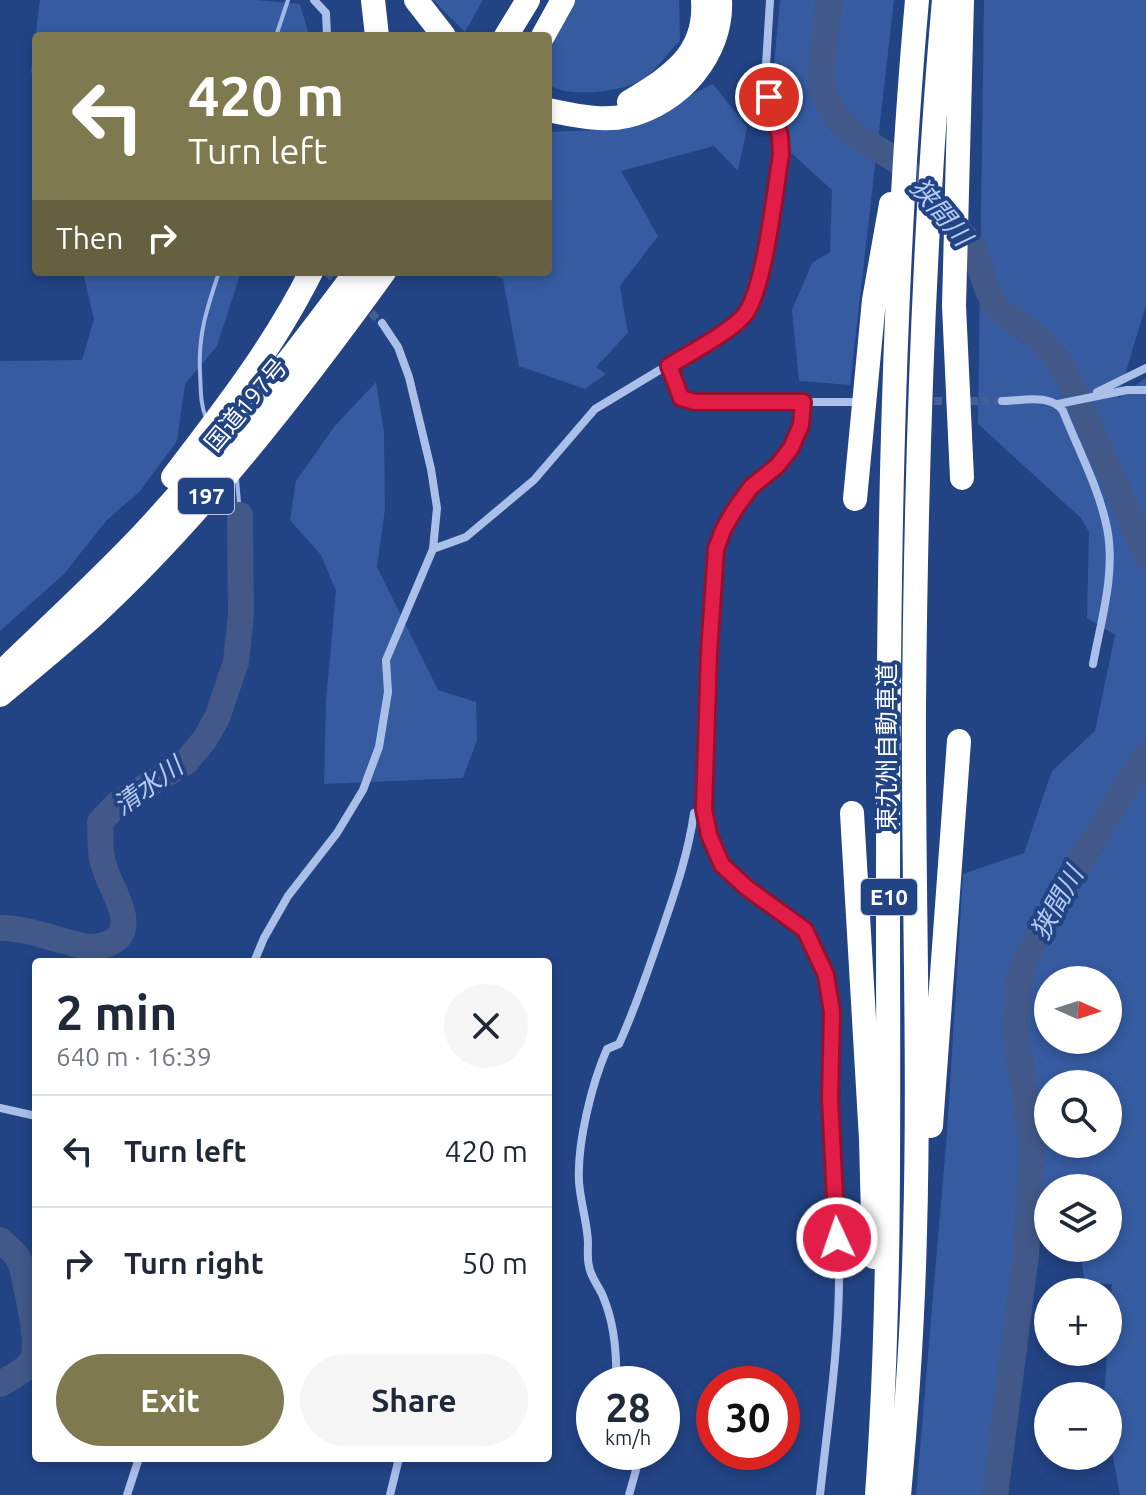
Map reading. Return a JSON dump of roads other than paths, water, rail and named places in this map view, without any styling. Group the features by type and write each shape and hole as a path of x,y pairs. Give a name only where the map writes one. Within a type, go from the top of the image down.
{"highway":[{"path":"373,0 377,32"},
{"path":"403,0 426,32"},
{"path":"416,0 441,32"},
{"path":"508,32 528,0"},
{"path":"531,32 549,0"},
{"path":"545,32 563,0"},
{"path":"552,98 577,104 628,103 673,75 686,59 698,35 703,0"},
{"path":"552,111 602,119 628,116 669,98 689,81 715,39 720,0"},
{"name":"東九州自動車道","path":"899,1495 912,1328 917,1066 908,107 917,0"},
{"name":"東九州自動車道","path":"874,1495 888,1320 894,456 911,300 946,109 944,0"},
{"path":"962,0 946,109 962,478"},
{"path":"855,499 874,300 908,107"},
{"path":"48,627 159,496 223,411 309,276"},
{"name":"国道197号","path":"0,674 143,534 280,374 353,276"},
{"name":"国道197号","path":"0,695 92,617 147,562 290,396 381,276"},
{"path":"912,1328 925,1205 959,741"},
{"path":"852,813 871,1139 875,1299 874,1495"}],"street":[{"path":"314,0 326,13 327,32"},
{"path":"433,549 466,537 534,480 595,409 736,324 747,312 756,287 781,154 780,136 765,82 770,0"},
{"path":"256,958 288,896 337,833 363,790 379,747 388,692 386,660 433,549 437,508 431,469 409,377 398,347 382,323"},
{"path":"669,366 681,398 695,402 852,402"},
{"path":"1089,396 1146,368"},
{"path":"1058,404 1089,396 1146,390"},
{"path":"1002,401 1049,400 1058,404 1069,425 1107,530 1107,584 1093,664"},
{"path":"803,402 801,425 791,448 777,466 751,487 723,530 716,549 704,809 709,835 722,865 747,888 805,930 826,975 832,1012 830,1099 839,1267 838,1315 820,1495"},
{"path":"617,1366 609,1315 603,1295 593,1282 588,1263 588,1240 579,1178 584,1139 595,1076 607,1049 619,1044 633,1014 676,893 689,849 694,813 704,809"},
{"path":"0,1108 32,1115"},
{"path":"127,1495 138,1462"},
{"path":"390,1495 398,1462"},
{"path":"629,1495 636,1470"}],"waterway":[{"path":"277,32 288,0"},
{"name":"狭間川","path":"829,0 821,70 823,91 833,113 849,131 899,162 972,245 997,308 1040,339 1059,362 1146,555"},
{"path":"206,418 201,396 200,346 218,276"},
{"path":"237,479 240,515"},
{"name":"清水川","path":"0,928 30,932 87,947 110,943 119,936 123,918 102,861 100,822 117,804 186,762 217,718 236,662 241,615 240,515"},
{"name":"狭間川","path":"995,1495 1026,1255 1032,1143 1015,1030 1019,983 1023,964 1060,893 1146,755"},
{"name":"清水川","path":"0,1240 17,1256 22,1267 32,1316"},
{"name":"清水川","path":"0,1384 28,1366 32,1359"}],"tunnel":[{"path":"331,276 343,287"},
{"path":"362,305 382,323"},
{"path":"922,401 1002,401"}]}
